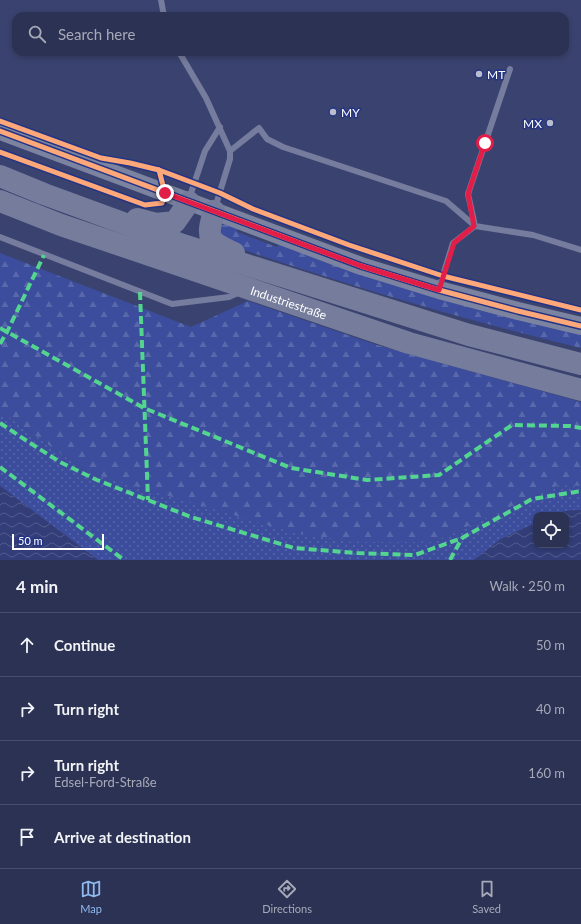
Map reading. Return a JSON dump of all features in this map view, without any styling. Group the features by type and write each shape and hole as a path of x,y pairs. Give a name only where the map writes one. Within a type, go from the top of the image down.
{"highway":[{"name":"Industriestraße","path":"0,176 44,194 183,245 469,335 581,364"},
{"path":"44,194 156,224 175,222 189,202"},
{"name":"Industriestraße","path":"0,201 61,225 409,343 581,390"},
{"path":"214,211 209,227 210,237 218,246 307,284"}],"street":[{"path":"0,131 361,266 439,290 581,326"}],"lane":[{"path":"161,0 163,12"},
{"path":"181,56 206,98 230,151 230,159 214,211"},
{"path":"474,226 468,194 510,69"},
{"path":"189,202 205,151 220,128"},
{"path":"230,151 259,128 267,139 283,147 446,201 474,226 533,235 581,250"},
{"path":"439,290 454,243 474,226"},
{"path":"0,237 172,304 229,297 246,288"}],"green space":[{"path":"228,224 238,228 237,232 277,247 279,243 581,333 581,348 402,300 227,244 218,228 221,225"},
{"path":"0,253 191,327 248,301 377,345 581,402 581,486 559,485 433,542 427,560 180,560 87,472 0,411"},
{"path":"0,411 87,472 288,531 353,542 433,542 559,485 581,486 581,510 563,512 533,512 533,524 501,539 474,560 98,560 0,486"}],"water":[{"path":"0,486 98,560 0,560"},
{"path":"581,510 581,560 474,560 501,539 533,524 533,548 569,548 569,512 563,512"}],"marked path":[{"path":"0,344 44,255"},
{"path":"140,292 148,500"},
{"path":"0,328 144,408 291,468 367,480 439,475 512,425 570,426 581,428"},
{"path":"0,423 60,462 97,480 191,517 294,548 357,553 415,555 462,538 532,499 581,491"},
{"path":"0,467 124,560"},
{"path":"450,560 462,538"}],"cycle path":[{"path":"0,121 101,158 159,170 220,193 253,209 349,245 443,276 581,310"},
{"path":"0,131 361,266 439,290 581,326"},
{"path":"0,152 145,205 162,203 165,193 159,170"}],"place":[{"name":"MT","path":"479,74"},
{"name":"MY","path":"333,112"},
{"name":"MX","path":"550,123"}],"route":[{"path":"165,193 361,266 439,290 454,243 474,226 468,194 485,143"}]}
